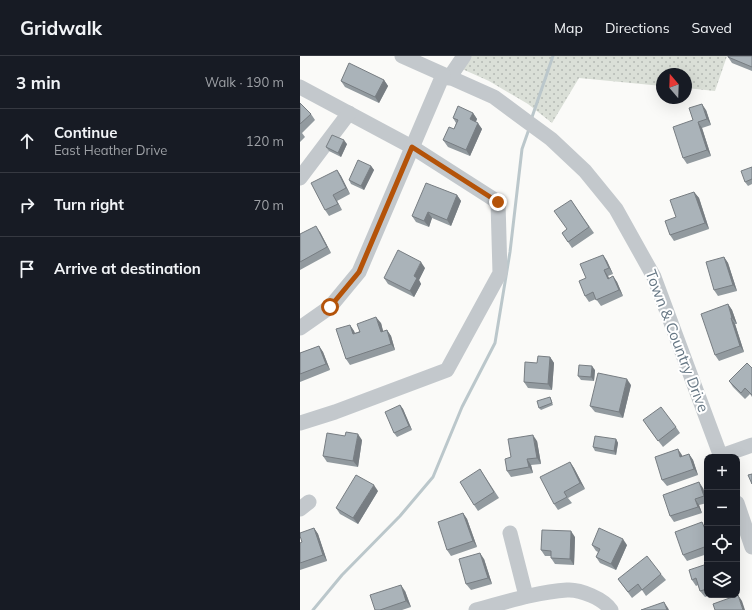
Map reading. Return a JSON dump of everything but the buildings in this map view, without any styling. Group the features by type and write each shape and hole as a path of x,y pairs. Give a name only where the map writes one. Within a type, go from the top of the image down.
{"street":[{"name":"Town & Country Drive","path":"402,56 494,97 551,139 585,172 616,209 654,277 720,454"},
{"path":"300,328 330,307 359,272 412,147 446,76 464,56"},
{"path":"300,87 412,147 498,202 500,273 447,370 335,412 300,423"},
{"path":"300,178 349,113"},
{"path":"729,454 752,445"},
{"path":"740,512 752,548"},
{"path":"510,533 526,596"},
{"path":"476,610 526,596 569,590 588,594 607,604 611,610"}],"shaded area":[{"path":"468,56 727,56 715,91 692,89 692,68 656,68 656,85 579,78 552,123 528,104 489,81 460,68"}],"waterway":[{"path":"531,120 553,56"},
{"path":"313,610 342,575 400,516 433,477 462,407 495,343 510,252 522,149 529,129"}],"route":[{"path":"330,307 359,272 412,147 498,202"}]}
